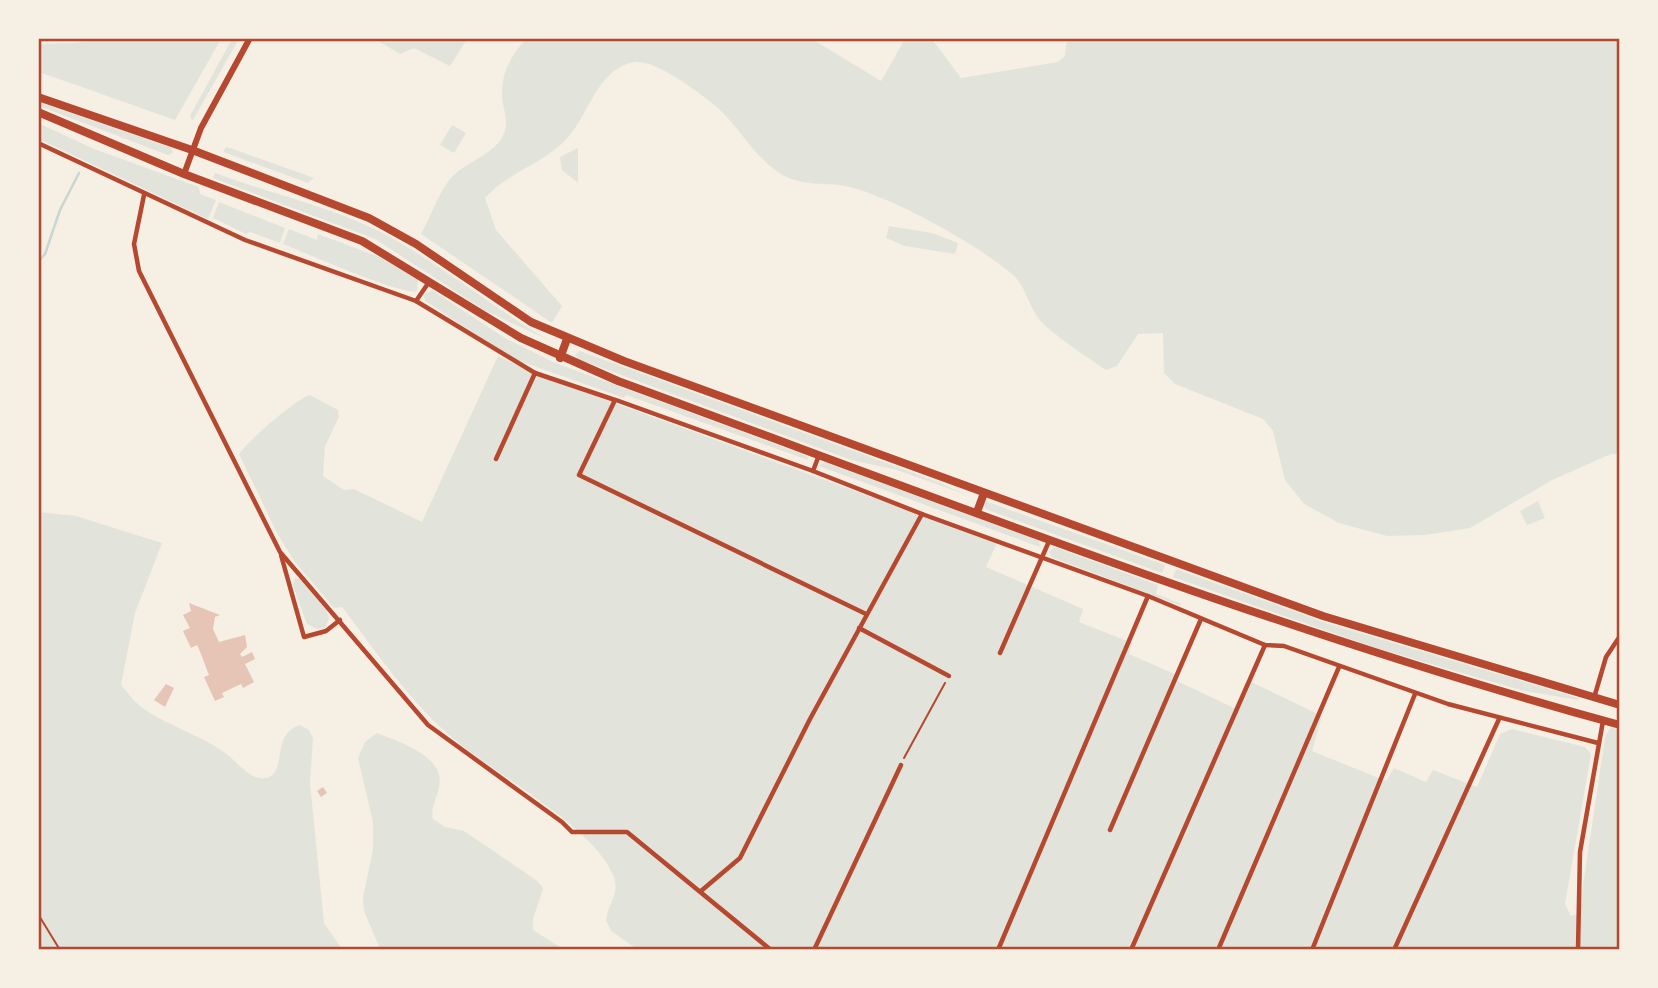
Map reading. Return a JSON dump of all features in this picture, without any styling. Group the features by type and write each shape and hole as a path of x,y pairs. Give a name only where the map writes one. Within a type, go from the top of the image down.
{"main road":[{"path":"38,97 192,150 369,218 415,244 505,306 567,339 1323,616 1619,705"},
{"path":"38,112 184,174 345,233 394,258 493,323 559,358 1299,630 1619,725"},
{"path":"559,358 567,339"},
{"path":"977,512 984,493"},
{"path":"1590,716 1594,698"}],"street":[{"path":"184,174 192,150 250,38"},
{"path":"38,143 144,195 245,240 416,301 535,373 813,471 1044,557 1148,596 1265,645 1284,646 1415,694 1499,719 1598,743"},
{"path":"144,195 134,244 139,271 280,552 304,637 326,631 340,620"},
{"path":"416,301 429,281"},
{"path":"496,459 535,373"},
{"path":"615,400 579,475 866,614"},
{"path":"813,471 820,454"},
{"path":"701,891 740,858 866,614 922,513"},
{"path":"1000,653 1050,539"},
{"path":"280,552 410,705 445,740 562,822 572,832 627,832 771,950"},
{"path":"998,950 1148,596"},
{"path":"1110,830 1201,619"},
{"path":"859,628 949,676"},
{"path":"1594,698 1606,657 1619,636"},
{"path":"1131,950 1265,645"},
{"path":"1218,950 1339,667"},
{"path":"1312,950 1415,694"},
{"path":"1394,950 1499,719"},
{"path":"1578,950 1580,852 1603,720"},
{"path":"814,950 901,765"}],"path":[{"path":"901,765 949,676"},
{"path":"38,914 60,950"}],"shaded area":[{"path":"88,38 221,39 175,120 39,72 39,44 78,43"},
{"path":"232,39 239,39 193,120 190,116"},
{"path":"375,39 467,39 450,66 414,48 400,54"},
{"path":"526,39 812,39 881,81 905,39 932,39 961,78 1058,62 1065,56 1067,39 1619,39 1619,454 1611,454 1552,480 1470,528 1425,535 1387,536 1339,523 1304,504 1285,480 1273,431 1263,419 1175,384 1164,373 1163,333 1138,334 1117,366 1106,370 1044,325 1035,314 1017,279 978,249 914,213 872,194 844,186 796,181 778,172 761,158 713,104 679,79 643,62 622,66 612,73 603,82 577,126 561,145 505,181 485,198 496,230 562,306 552,323 421,234 449,180 501,140 506,124 503,80 512,58"},
{"path":"39,102 171,148 173,153 168,155 39,106"},
{"path":"38,123 94,149 199,187 200,194 216,200 208,219 39,139"},
{"path":"452,125 466,133 454,153 440,145"},
{"path":"226,147 314,178 308,183 223,152"},
{"path":"578,148 578,183 562,170 560,157"},
{"path":"215,173 337,213 377,230 421,255 549,340 486,311 375,239 213,178"},
{"path":"219,202 285,228 280,243 250,232 246,234 213,218"},
{"path":"889,226 932,233 958,243 955,254 905,246 886,238"},
{"path":"289,229 317,240 318,234 377,256 418,280 417,291 374,281 283,244"},
{"path":"432,290 505,338 553,362 807,456 808,460 626,395 624,398 514,359 425,301 424,295"},
{"path":"580,351 933,480 970,496 897,470 851,460 578,359 575,355"},
{"path":"498,356 538,375 997,543 986,567 1083,609 1079,622 1132,643 1129,654 1179,676 1177,681 1234,708 1247,680 1322,716 1312,751 1386,781 1394,768 1426,782 1433,770 1477,787 1500,734 1512,729 1585,747 1591,754 1565,904 1571,916 1579,913 1605,737 1611,727 1619,730 1619,949 637,949 611,931 606,920 616,887 613,875 602,856 563,818 466,749 419,705 342,607 334,608 295,562 278,535 239,454 273,421 310,395 338,410 339,417 325,446 323,476 344,490 354,489 422,522"},
{"path":"824,462 1039,541 1040,547 819,466"},
{"path":"985,501 1165,565 1162,573 985,509"},
{"path":"1538,501 1545,518 1527,525 1520,511"},
{"path":"39,512 76,516 162,543 135,613 121,685 141,707 219,749 258,778 269,777 274,773 282,743 291,729 300,725 309,730 313,738 310,783 324,923 342,949 39,950"},
{"path":"1054,547 1158,585 1156,594 1182,604 1051,557 1049,552"},
{"path":"1176,569 1326,623 1578,700 1520,690 1373,647 1173,577"},
{"path":"295,578 300,579 326,609 329,618 325,628 317,629 307,624 293,585"},
{"path":"377,733 419,752 435,767 439,776 439,787 433,807 433,819 445,827 464,831 536,880 543,888 534,915 533,930 563,949 380,949 364,911 363,897 373,850 373,822 358,758 365,742"}],"building":[{"path":"189,603 220,615 215,617 213,629 219,642 245,635 247,647 240,654 242,657 252,652 255,659 245,664 254,682 243,688 241,684 222,693 224,697 215,701 204,677 209,675 199,649 197,645 191,648 183,631 190,628 183,615 191,611"},
{"path":"166,684 174,688 165,707 154,700"},
{"path":"323,787 327,793 321,797 317,791"}],"waterway":[{"path":"38,262 45,254 60,210 79,173"}]}
